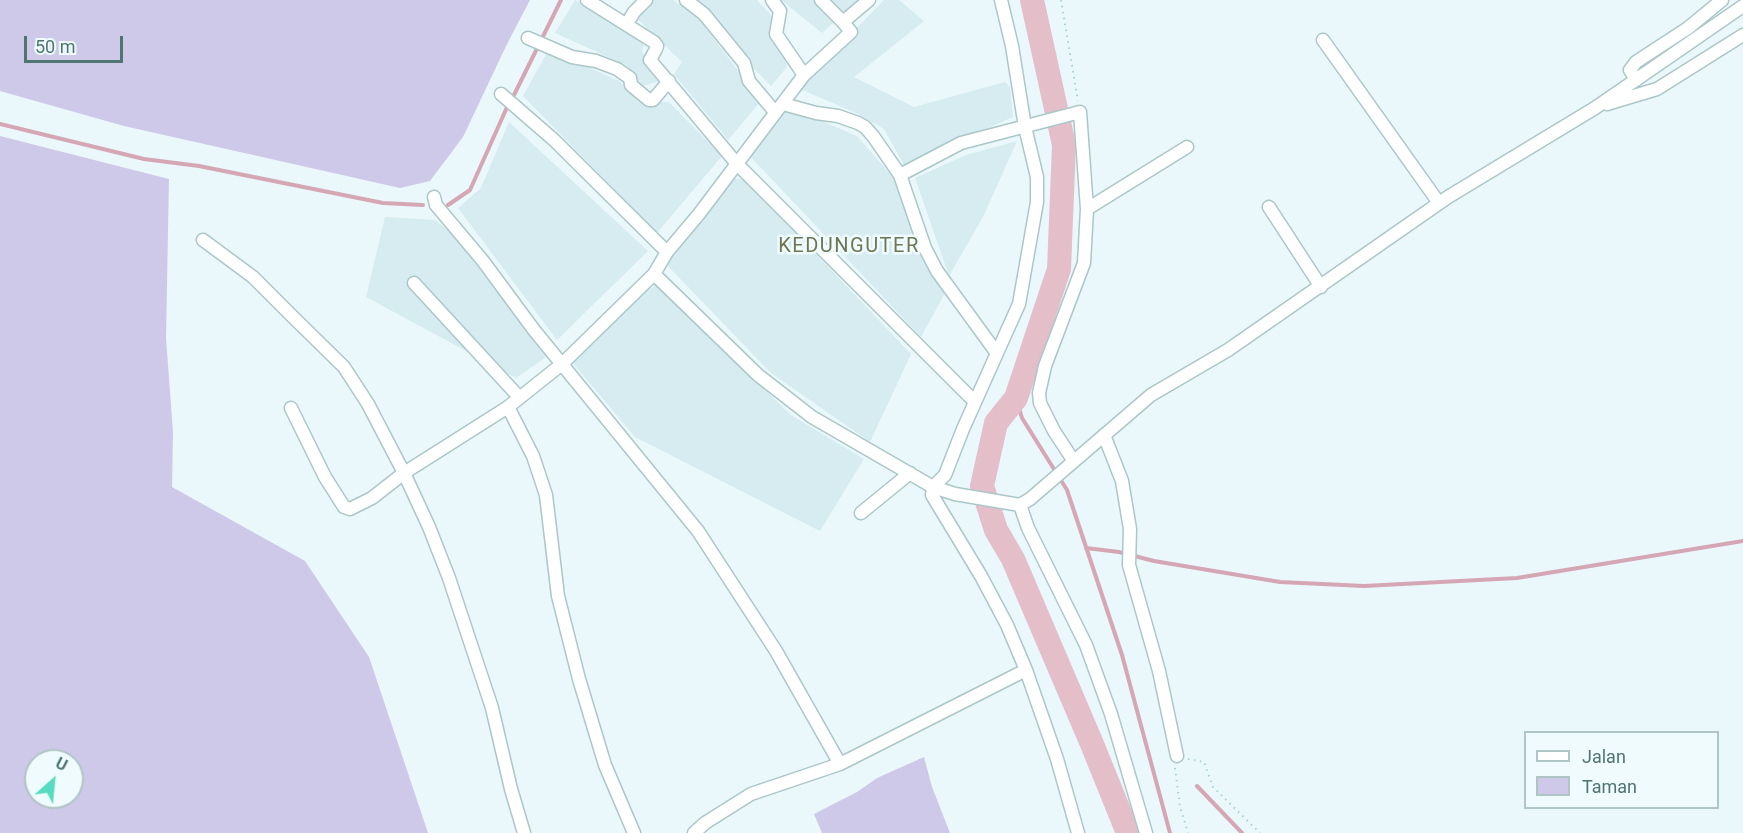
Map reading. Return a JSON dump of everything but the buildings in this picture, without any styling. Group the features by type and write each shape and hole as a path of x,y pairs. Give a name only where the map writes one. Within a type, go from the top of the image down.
{"street":[{"path":"586,0 654,42 656,49 650,60 737,164 975,402"},
{"path":"627,24 634,12 646,0"},
{"path":"686,0 704,14 744,63 749,81 779,108 838,116 866,127 900,175 925,248 937,271 996,352"},
{"path":"772,0 780,11 776,34 804,75"},
{"path":"291,408 325,477 344,507 350,509 357,507 404,473 508,407 562,364 654,274 667,252 804,75 851,32 821,0"},
{"path":"843,22 869,0"},
{"path":"1001,0 1029,126 1037,177 1037,202 1018,304 945,475 933,487 932,495 981,576 1007,625 1026,670 1057,759 1078,833"},
{"path":"1636,80 1630,70 1636,62 1688,28 1722,0"},
{"path":"654,274 766,382 812,417 933,487 956,494 1019,502 1069,464 1151,395 1228,350 1439,203 1595,108 1743,6"},
{"path":"1595,108 1658,89 1743,36"},
{"path":"1323,39 1439,203"},
{"path":"536,41 572,57 596,61 617,69 630,78 631,85 649,100 653,100 669,81"},
{"path":"507,99 555,140 667,252"},
{"path":"900,175 961,143 1077,113 1087,209 1084,263 1045,366 1039,393 1040,403 1069,464"},
{"path":"1087,209 1187,147"},
{"path":"434,197 436,205 483,261 534,330 698,531 776,651 840,764"},
{"path":"1269,207 1321,287"},
{"path":"203,240 253,277 344,367 368,404 429,527 492,708 524,833"},
{"path":"414,283 519,397"},
{"path":"508,407 532,456 546,495 558,596 579,679 605,765 634,833"},
{"path":"1104,435 1122,481 1130,529 1129,565 1158,671 1177,756"},
{"path":"861,513 910,473"},
{"path":"1019,502 1028,528 1086,645 1111,714 1146,833"},
{"path":"693,833 751,795 840,764 1026,670"}],"path":[{"path":"1061,0 1077,113"},
{"path":"1188,833 1180,807 1175,766 1177,756 1204,762 1213,787 1260,833"}],"shaded area":[{"path":"575,0 645,38 642,52 662,80 643,86 626,65 555,33"},
{"path":"643,0 673,0 699,19 761,101 728,140 674,74 682,62 630,12"},
{"path":"686,0 757,0 770,14 787,67 771,86"},
{"path":"781,0 859,0 822,33"},
{"path":"884,0 899,0 924,21 854,77 914,107 1005,82 1010,87 1013,117 904,165 884,129 858,114 798,88"},
{"path":"549,49 619,81 643,101 669,102 722,156 657,233 523,96"},
{"path":"787,106 857,136 892,176 945,293 921,337 747,153"},
{"path":"509,122 648,251 557,340 458,208 481,188"},
{"path":"1017,141 983,217 949,276 915,178 966,155"},
{"path":"731,179 745,179 911,354 870,442 771,373 664,262"},
{"path":"385,217 435,220 453,234 546,357 516,378 366,297"},
{"path":"657,285 791,415 864,459 820,531 635,437 571,361 648,290"}],"green space":[{"path":"0,0 530,0 463,137 430,181 400,188 124,126 0,91"},
{"path":"0,136 169,179 166,338 173,432 172,487 305,561 369,657 428,833 0,833"},
{"path":"924,757 932,787 950,833 822,833 814,814 857,792 877,778"}],"waterway":[{"path":"512,99 561,0"},
{"path":"1032,0 1064,145 1059,269 1016,398 996,423 982,486 996,530 1013,559 1128,833"},
{"path":"448,205 470,190 508,105"},
{"path":"0,124 144,159 199,166 383,203 423,205"},
{"path":"1016,398 1022,418 1067,490 1122,655 1170,833"},
{"path":"1086,548 1280,582 1364,586 1517,578 1743,541"},
{"path":"1197,786 1242,833"}],"district":[{"name":"KEDUNGUTER","path":"849,247"}]}
